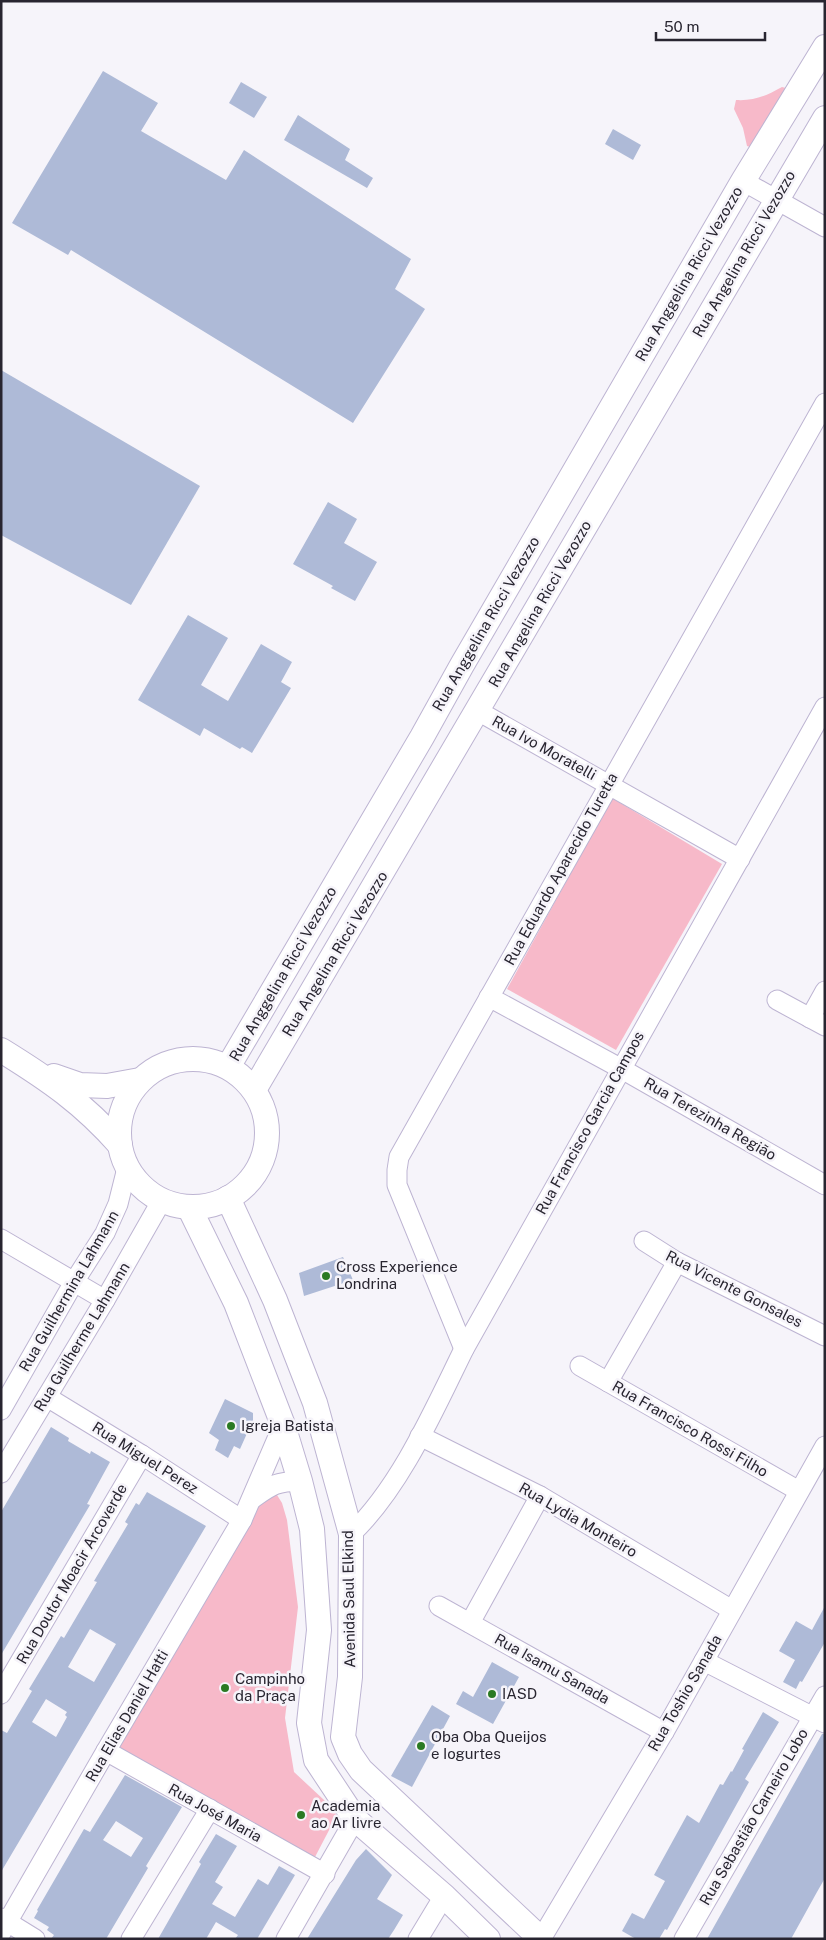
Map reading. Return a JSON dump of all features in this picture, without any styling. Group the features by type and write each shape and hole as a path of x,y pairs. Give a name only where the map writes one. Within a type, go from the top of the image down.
{"main road":[{"path":"743,181 825,48"},
{"name":"Rua Angelina Ricci Vezozzo","path":"254,1090 497,678 775,199 825,118"},
{"name":"Rua Anggelina Ricci Vezozzo","path":"228,1067 422,737 465,659 743,181"},
{"path":"465,659 497,678"},
{"path":"1,1050 31,1068 75,1099 120,1145"},
{"path":"182,1059 206,1059 228,1067 242,1077 254,1090 264,1109 267,1130 266,1150 258,1170 245,1186 228,1198 216,1203 190,1207 175,1205 162,1200 142,1186 128,1168 120,1145 119,1122 126,1099 140,1080 159,1066 182,1059"},
{"path":"31,1068 80,1085 107,1086 140,1080"},
{"name":"Avenida Saul Elkind","path":"228,1198 274,1300 315,1403 351,1534 352,1610 348,1688 343,1736 350,1754 361,1770 541,1939"},
{"name":"Avenida Saul Elkind","path":"190,1207 236,1302 283,1425 312,1529 319,1630 308,1723 316,1760 355,1820 444,1896 488,1939"},
{"path":"313,1687 348,1688"}],"street":[{"path":"743,181 825,227"},
{"name":"Rua Eduardo Aparecido Turetta","path":"464,1349 397,1185 396,1170 399,1157 825,402"},
{"name":"Rua Francisco Garcia Campos","path":"351,1534 378,1506 420,1436 464,1349 620,1068 824,709"},
{"name":"Rua Ivo Moratelli","path":"478,710 740,859"},
{"path":"777,1000 817,1022 825,990"},
{"name":"Rua Terezinha Região","path":"490,997 620,1068 825,1185"},
{"name":"Rua Guilhermina Lahmann","path":"3,1403 105,1233 118,1204 128,1168"},
{"name":"Rua Guilherme Lahmann","path":"1,1473 105,1300 162,1200"},
{"path":"1,1239 105,1300"},
{"name":"Rua Vicente Gonsales","path":"644,1241 676,1262 825,1336"},
{"path":"608,1382 676,1262"},
{"name":"Rua Francisco Rossi Filho","path":"580,1366 800,1491"},
{"name":"Rua Miguel Perez","path":"47,1398 142,1455 242,1520"},
{"name":"Rua Elias Daniel Hatti","path":"3,1924 242,1520 283,1425"},
{"name":"Rua Lydia Monteiro","path":"420,1436 540,1496 732,1610"},
{"name":"Rua Toshio Sanada","path":"541,1939 664,1732 825,1446"},
{"name":"Rua Doutor Moacir Arcoverde","path":"1,1694 142,1455"},
{"name":"Rua Elias Daniel Hatti","path":"252,1499 273,1484 300,1481"},
{"path":"470,1623 540,1496"},
{"name":"Rua Isamu Sanada","path":"439,1606 664,1732"},
{"path":"704,1660 819,1720"},
{"name":"Rua Sebastião Carneiro Lobo","path":"684,1939 819,1720 825,1696"},
{"name":"Rua José Maria","path":"106,1751 324,1874"},
{"path":"131,1939 210,1810"},
{"path":"286,1939 355,1820"},
{"path":"418,1939 444,1896"},
{"path":"3,1924 35,1939"}],"shaded area":[{"path":"782,87 786,88 750,147 747,146 743,128 734,109 736,100 749,100 760,97"},
{"path":"612,798 722,864 616,1050 507,989"},
{"path":"266,1493 277,1495 282,1503 287,1520 298,1607 285,1718 294,1772 338,1813 315,1857 117,1749"}],"building":[{"path":"103,71 158,103 141,131 226,180 244,150 411,259 395,289 425,309 353,423 71,250 68,255 12,223"},
{"path":"241,82 267,97 254,118 229,103"},
{"path":"298,115 350,149 345,160 373,178 367,188 284,140"},
{"path":"613,129 641,145 633,160 605,144"},
{"path":"1,370 200,486 131,605 1,535"},
{"path":"328,502 357,519 344,543 377,562 355,601 331,588 333,586 293,564"},
{"path":"188,615 228,638 201,685 228,701 261,644 292,662 281,682 291,688 252,753 242,747 240,749 204,728 200,736 138,700"},
{"name":"Cross Experience Londrina","path":"343,1257 353,1280 304,1296 299,1273"},
{"name":"Igreja Batista","path":"225,1399 253,1413 253,1420 240,1449 234,1446 228,1458 215,1450 219,1440 209,1433"},
{"path":"51,1427 69,1438 68,1441 90,1454 91,1451 110,1462 87,1504 90,1505 1,1655 1,1512"},
{"path":"147,1492 206,1526 1,1872 1,1730 7,1733 32,1691 29,1689 61,1636 64,1638 97,1582 94,1581 128,1524 125,1522 136,1503 139,1505","holes":["90,1629 116,1644 94,1682 68,1667","46,1699 67,1712 65,1715 67,1717 56,1737 32,1722"]},
{"path":"825,1606 825,1642 796,1689 783,1682 795,1660 779,1651 796,1621 812,1630"},
{"name":"IASD","path":"492,1662 519,1677 493,1724 456,1704 463,1691 473,1697"},
{"name":"Oba Oba Queijos e Iogurtes","path":"432,1705 450,1716 412,1787 391,1776"},
{"path":"763,1712 779,1722 745,1779 749,1782 667,1930 665,1929 659,1939 636,1939 622,1931 632,1913 644,1919 665,1881 654,1875 687,1815 699,1823 720,1784 723,1785 732,1772 744,1750 742,1749"},
{"path":"822,1734 825,1734 825,1878 791,1939 707,1939"},
{"path":"125,1775 182,1807 146,1866 148,1868 106,1939 51,1939 54,1935 47,1930 49,1927 34,1918 84,1829 90,1832","holes":["116,1821 143,1838 131,1857 103,1840"]},
{"path":"216,1834 237,1846 215,1882 223,1887 212,1904 235,1917 258,1879 268,1885 279,1866 295,1875 257,1939 235,1939 238,1935 216,1922 206,1939 158,1939 201,1864 199,1862"},
{"path":"366,1849 392,1875 377,1899 403,1915 394,1930 388,1939 307,1939 356,1860"}],"place":[{"name":"Cross Experience Londrina","path":"326,1276"},
{"name":"Igreja Batista","path":"231,1426"},
{"name":"Campinho da Praça","path":"225,1688"},
{"name":"IASD","path":"492,1694"},
{"name":"Oba Oba Queijos e Iogurtes","path":"421,1746"},
{"name":"Academia ao Ar livre","path":"301,1815"}]}
